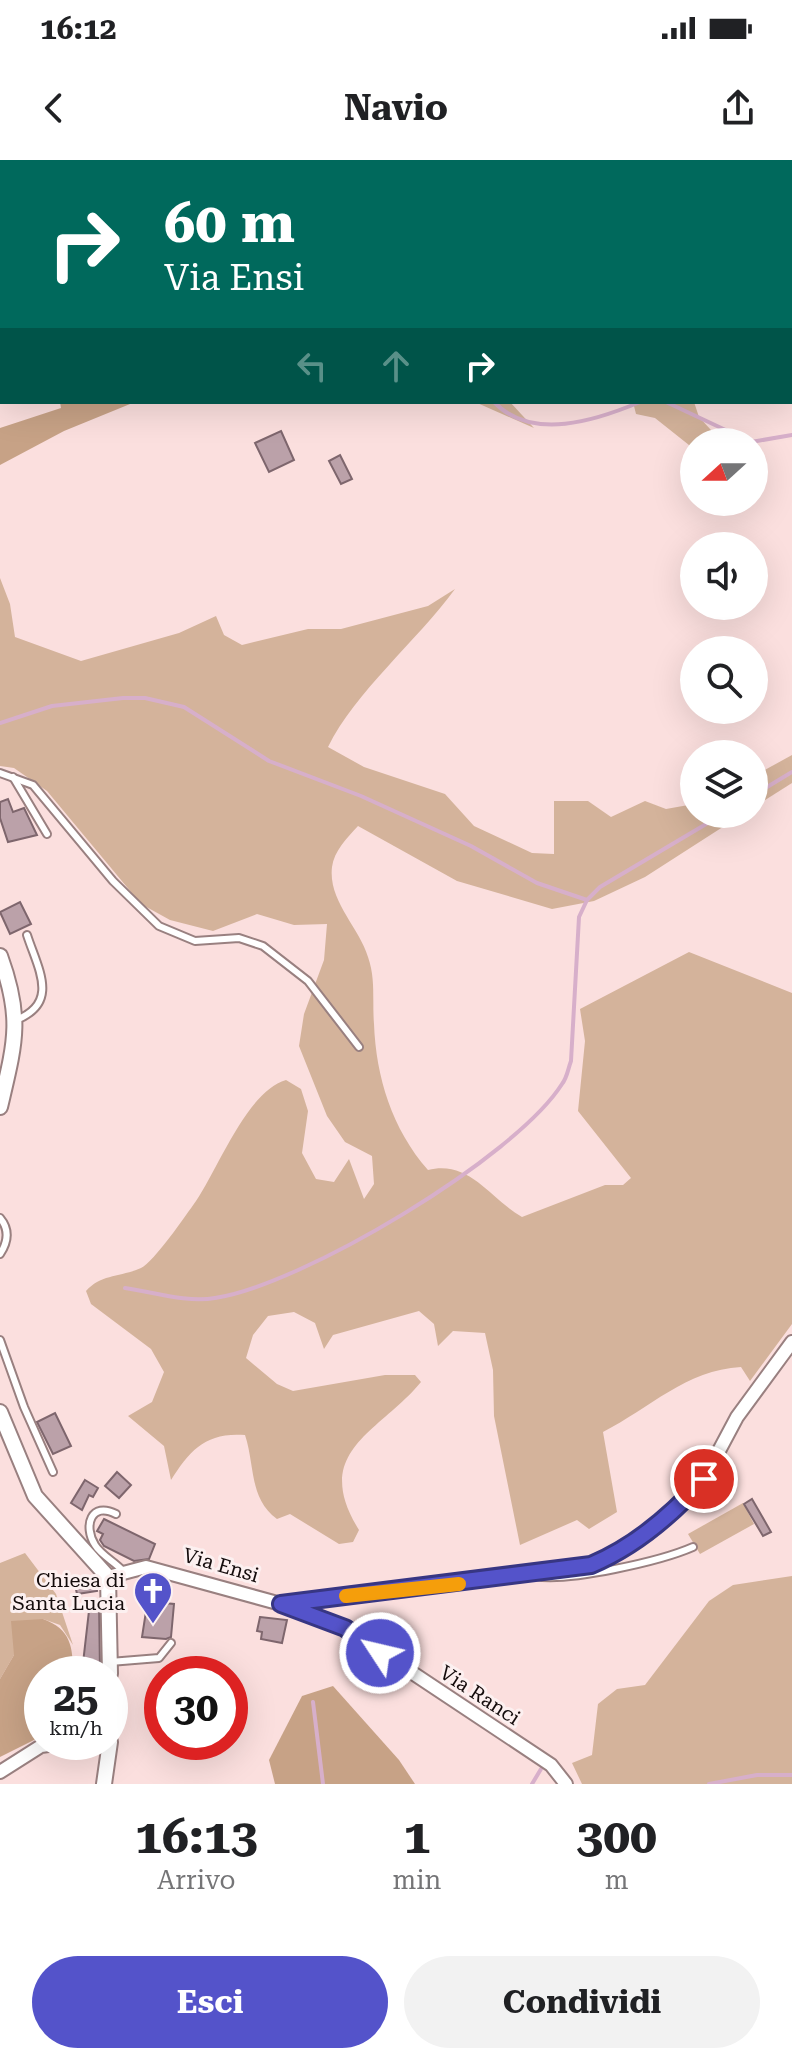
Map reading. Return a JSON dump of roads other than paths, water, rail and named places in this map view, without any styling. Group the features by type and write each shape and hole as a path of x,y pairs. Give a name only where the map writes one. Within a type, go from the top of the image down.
{"street":[{"path":"0,956 13,991 16,1020 0,1107"},
{"name":"Via Ensi","path":"108,1577 146,1567 281,1604 531,1575 591,1565 614,1555 679,1507 704,1479 737,1417 792,1342"},
{"path":"0,1412 35,1496 108,1577 110,1656"},
{"name":"Via Ranci","path":"281,1604 345,1628 551,1765 566,1784"},
{"path":"0,1772 24,1757"},
{"path":"104,1784 107,1760"}],"lane":[{"path":"0,773 33,785 142,914 159,926 195,941 239,938 263,946 308,981 359,1047"},
{"path":"13,777 47,834"},
{"path":"16,1020 33,1013 42,998 43,981 27,935"},
{"path":"0,1218 7,1231 7,1244 0,1254"},
{"path":"0,1340 24,1407 53,1472"},
{"path":"116,1514 106,1509 98,1510 92,1516 91,1538 97,1549 123,1571"},
{"path":"531,1575 564,1576 670,1558 693,1547"},
{"path":"128,1664 159,1658 171,1643"}],"waterway":[{"path":"496,404 509,414 546,424 585,420 634,404"},
{"path":"670,404 721,428"},
{"path":"768,439 792,435"},
{"path":"0,723 52,706 123,698 145,698 184,707 269,761 361,796 471,846 537,883 587,900"},
{"path":"768,787 792,772"},
{"path":"125,1288 204,1299 253,1288 351,1244 404,1214 500,1147 537,1114 566,1076 571,1061 579,917 587,900 600,887 699,828"},
{"path":"313,1702 323,1784"},
{"path":"532,1784 541,1769"},
{"path":"709,1784 757,1775 792,1775"}],"place":[{"name":"Chiesa di Santa Lucia","path":"153,1625"}]}
